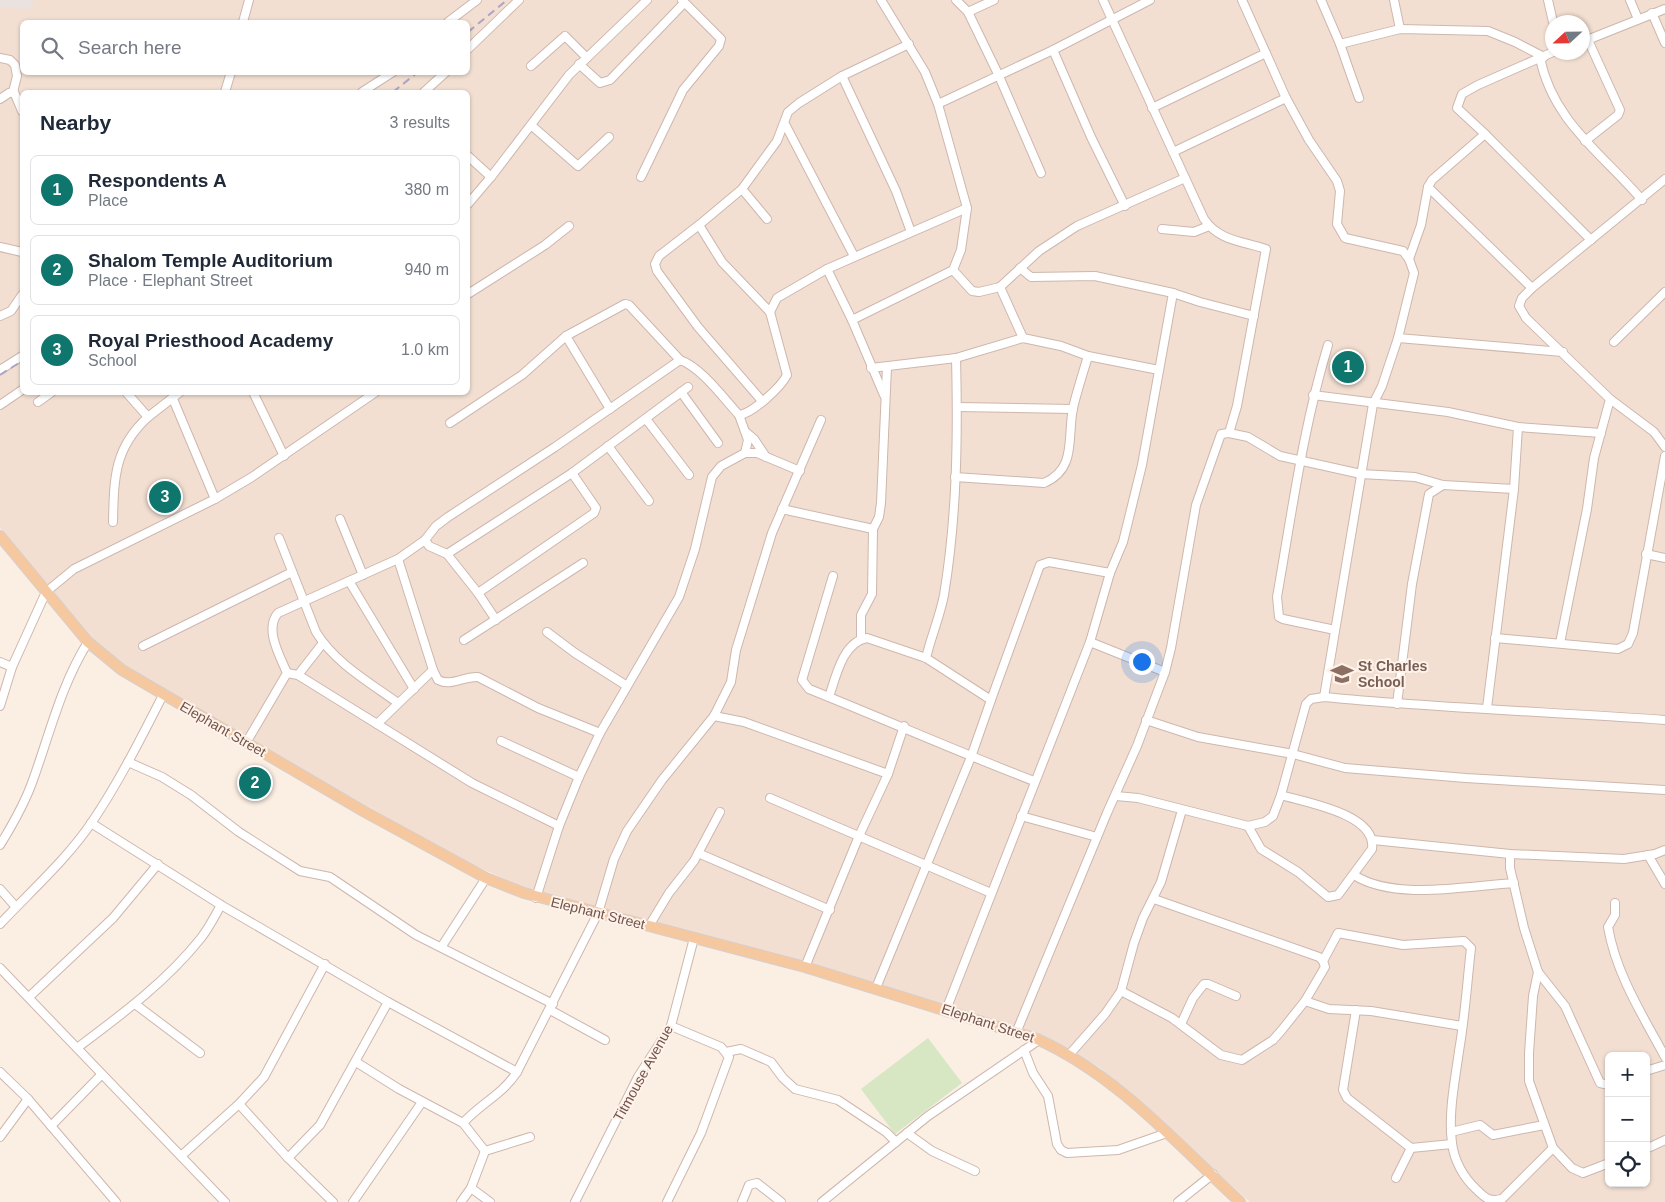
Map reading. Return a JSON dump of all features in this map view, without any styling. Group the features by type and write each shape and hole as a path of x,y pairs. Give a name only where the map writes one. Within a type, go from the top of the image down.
{"main road":[{"name":"Elephant Street","path":"0,536 88,642 122,670 365,812 486,878 536,898 805,967 1039,1040 1069,1055 1122,1092 1213,1174 1240,1202"}],"street":[{"path":"243,20 248,0"},
{"path":"451,20 477,0"},
{"path":"470,47 519,0"},
{"path":"470,202 492,177 579,64 614,34 647,0"},
{"path":"852,320 953,270 961,250 967,208 938,104 925,72 882,0"},
{"path":"956,0 968,12 999,76 1041,173"},
{"path":"968,12 994,0"},
{"path":"1103,0 1209,226 1226,239 1266,249 1237,406 1229,433"},
{"path":"938,104 1053,50 1150,0"},
{"path":"1242,0 1286,98 1309,140 1337,181 1340,191 1337,224 1345,238 1403,251 1410,259 1414,273 1398,338 1374,404 1360,474 1324,697"},
{"path":"1320,0 1340,44 1359,98"},
{"path":"1394,0 1400,29"},
{"path":"1548,0 1551,15"},
{"path":"1630,0 1638,19"},
{"path":"579,64 600,83 610,80 683,1 720,39 719,46 683,90 642,177"},
{"path":"1590,39 1665,9"},
{"path":"1652,14 1665,43"},
{"path":"1340,44 1400,29 1488,31 1515,42 1542,58 1561,110 1568,123 1642,200"},
{"path":"531,66 563,37 568,37 587,58"},
{"path":"762,401 698,327 657,271 655,264 659,256 742,189 768,156 788,112 799,102 842,76 909,44"},
{"path":"1053,50 1090,137 1125,206"},
{"path":"1585,141 1618,115 1620,110 1590,51"},
{"path":"1152,108 1266,53"},
{"path":"1545,56 1478,85 1462,94 1457,108 1590,240"},
{"path":"0,58 10,60 16,65 17,76 7,95"},
{"path":"226,90 230,75"},
{"path":"365,90 388,75"},
{"path":"426,90 443,75"},
{"path":"842,76 896,191 910,232"},
{"path":"0,87 20,110"},
{"path":"1173,152 1286,98"},
{"path":"784,124 854,256"},
{"path":"532,125 578,166 609,136"},
{"path":"1410,259 1422,225 1428,187 1432,180 1485,134"},
{"path":"470,158 492,177"},
{"path":"953,270 974,292 1000,287 1039,251 1078,226 1185,178"},
{"path":"1665,179 1642,200 1532,288 1522,298 1520,306 1526,318 1610,399 1654,432 1665,447"},
{"path":"1428,187 1532,288"},
{"path":"742,189 767,219"},
{"path":"770,312 777,298 827,269 967,208"},
{"path":"698,225 722,262 770,312 787,375 784,382 754,409 739,416"},
{"path":"470,293 545,245 570,226"},
{"path":"1162,229 1194,232 1209,226"},
{"path":"0,247 20,252"},
{"path":"1020,268 1031,277 1095,276 1173,293 1254,316"},
{"path":"827,269 852,320 884,397"},
{"path":"1000,287 1023,338"},
{"path":"1614,342 1665,292"},
{"path":"946,1010 1090,642 1110,573 1123,542 1142,465 1173,293"},
{"path":"0,316 11,311 20,298"},
{"path":"450,423 522,375 566,336 624,304 628,305 680,360 688,363 700,374 739,416 747,433 749,443 745,454"},
{"path":"566,336 610,409"},
{"path":"871,368 956,358 1023,338 1060,346 1088,356 1159,370"},
{"path":"1398,338 1563,352"},
{"path":"1328,345 1313,395 1300,462 1277,597 1277,610 1279,617 1284,619 1335,630"},
{"path":"955,477 1044,484 1056,478 1065,465 1073,409 1088,356"},
{"path":"0,370 20,357"},
{"path":"926,658 943,598 952,537 958,407 956,358"},
{"path":"287,672 274,639 273,618 278,613 398,559 424,540 436,526 448,517 680,360"},
{"path":"861,639 861,615 872,594 873,529 879,517 881,503 884,397 887,367"},
{"path":"447,554 572,473 685,390 718,443"},
{"path":"0,405 20,391"},
{"path":"38,402 48,395"},
{"path":"129,395 148,417"},
{"path":"113,522 115,482 121,453 131,432 177,395"},
{"path":"254,395 284,456"},
{"path":"0,706 12,667 46,592 74,569 214,499 284,456 372,395"},
{"path":"1313,395 1448,412 1518,427 1601,433"},
{"path":"173,399 214,499"},
{"path":"1560,643 1587,509 1594,458 1610,399"},
{"path":"958,407 1073,409"},
{"path":"646,419 689,475"},
{"path":"464,1123 474,1111 508,1086 552,1007 598,913 614,859 627,831 662,780 714,716 731,682 736,650 772,533 821,420"},
{"path":"1487,708 1514,489 1518,427"},
{"path":"747,433 754,439 766,457"},
{"path":"1016,1033 1137,746 1165,672 1175,629 1196,505 1221,434 1229,433 1248,437 1280,456 1300,462 1360,474 1415,477 1443,485 1514,489"},
{"path":"608,446 649,501"},
{"path":"536,898 559,826 579,777 600,733 679,597 695,549 712,476 721,466 745,454 756,453 800,471"},
{"path":"1495,638 1618,649 1628,644 1633,633 1646,554 1657,509 1665,456"},
{"path":"478,594 594,513 596,508 572,473"},
{"path":"1397,704 1421,528 1429,494 1443,485"},
{"path":"782,509 873,529"},
{"path":"340,519 363,574"},
{"path":"279,538 303,601 323,643 347,667 398,703"},
{"path":"424,540 429,546 447,554 496,620"},
{"path":"1646,554 1665,558"},
{"path":"398,559 433,670 438,680 450,684 470,676 478,676 538,708 600,733"},
{"path":"464,640 583,562"},
{"path":"876,988 925,865 971,758 1040,564 1049,562 1110,573"},
{"path":"143,646 292,572"},
{"path":"833,576 802,680 808,689 904,726 971,758 1034,781"},
{"path":"349,581 414,689"},
{"path":"547,632 575,653 627,686"},
{"path":"829,697 840,664 854,643 867,638 884,642 926,658 991,700"},
{"path":"0,845 16,819 26,796 59,701 75,663 88,642"},
{"path":"1090,642 1165,672"},
{"path":"298,675 323,643"},
{"path":"0,662 12,667"},
{"path":"377,724 433,670"},
{"path":"287,672 298,675 472,783 559,826"},
{"path":"246,742 287,672"},
{"path":"0,924 52,870 92,823 128,762 163,695"},
{"path":"1116,796 1138,798 1248,826 1265,822 1273,816 1281,795 1306,704 1311,699 1324,697 1397,704 1665,720"},
{"path":"714,716 744,722 888,774"},
{"path":"1146,720 1198,737 1293,754 1345,768 1389,773 1665,790"},
{"path":"805,967 830,910 858,836 888,774 904,726"},
{"path":"501,740 579,777"},
{"path":"128,762 162,777 191,795 239,832 300,871 330,877 416,935 442,946 552,1007 605,1040"},
{"path":"1248,826 1261,849 1298,872 1328,897 1338,895 1372,849 1373,840 1364,826 1348,816 1281,795"},
{"path":"770,798 991,893"},
{"path":"1069,1055 1105,1014 1121,991 1142,918 1154,899 1182,810"},
{"path":"649,926 669,893 698,853 720,812"},
{"path":"1021,816 1097,838"},
{"path":"92,823 221,905 388,1002 516,1072"},
{"path":"1373,840 1510,854 1624,859 1648,856 1665,850"},
{"path":"698,853 830,910"},
{"path":"1510,854 1514,883 1538,972 1532,1014 1529,1081 1554,1148 1579,1172 1605,1165"},
{"path":"1648,856 1665,884"},
{"path":"29,997 113,918 158,864"},
{"path":"1354,875 1372,885 1405,890 1514,883"},
{"path":"442,946 486,878"},
{"path":"0,889 16,907"},
{"path":"1154,899 1318,957 1323,961"},
{"path":"1615,903 1615,916 1608,927 1614,951 1626,985 1665,1057"},
{"path":"77,1048 135,1004 174,968 201,937 221,905"},
{"path":"1121,991 1181,1024 1220,1055 1242,1060 1273,1040 1304,1002 1324,967 1323,961 1338,933 1404,945 1464,941 1471,948 1454,1082 1451,1132 1452,1144 1467,1181 1487,1200 1502,1199 1554,1148"},
{"name":"Titmouse Avenue","path":"575,1202 638,1078 671,1026 694,938"},
{"path":"181,1156 239,1104 264,1077 325,964"},
{"path":"0,968 225,1202"},
{"path":"1538,972 1565,1006 1600,1083 1605,1084"},
{"path":"1181,1024 1193,998 1204,984 1236,996"},
{"path":"288,1158 320,1125 388,1002"},
{"path":"1304,1002 1323,1008 1356,1010 1462,1026"},
{"path":"135,1004 200,1053"},
{"path":"1356,1010 1344,1090 1347,1098 1411,1148 1452,1144"},
{"path":"669,1202 701,1133 729,1057 721,1047 671,1026"},
{"path":"822,1202 906,1133 1039,1040"},
{"path":"726,1052 741,1049 771,1062 783,1078 795,1089 838,1100 886,1132 896,1142"},
{"path":"1024,1050 1033,1073 1048,1096 1057,1144 1061,1150 1067,1152 1118,1150 1167,1133"},
{"path":"356,1062 422,1102 464,1123 486,1151"},
{"path":"1650,1070 1665,1065"},
{"path":"0,1072 28,1098 116,1202"},
{"path":"51,1126 102,1075"},
{"path":"0,1137 28,1098"},
{"path":"353,1202 422,1102"},
{"path":"239,1104 330,1201"},
{"path":"1451,1132 1480,1125 1494,1135 1544,1125"},
{"path":"906,1133 932,1151 975,1171"},
{"path":"461,1202 470,1188 486,1151 530,1137"},
{"path":"1650,1147 1665,1140"},
{"path":"1396,1178 1411,1148"},
{"path":"1178,1202 1213,1174"},
{"path":"742,1202 749,1185 757,1183 781,1202"},
{"path":"470,1188 490,1202"}],"shaded area":[{"path":"0,0 1665,0 1665,1202 1250,1202 1099,1067 1051,1040 1016,1028 534,892 460,859 126,668 87,635 0,528"},
{"path":"0,0 33,0 32,9 0,8"}],"green space":[{"path":"928,1038 962,1083 895,1134 861,1089"}],"railway":[{"path":"470,30 507,0"},
{"path":"396,90 414,75"},
{"path":"0,375 20,362"}],"place":[{"name":"Respondents A","path":"1348,367"},
{"name":"Royal Priesthood Academy","path":"165,497"},
{"name":"St Charles School","path":"1342,674"},
{"name":"Shalom Temple Auditorium","path":"255,783"}]}
